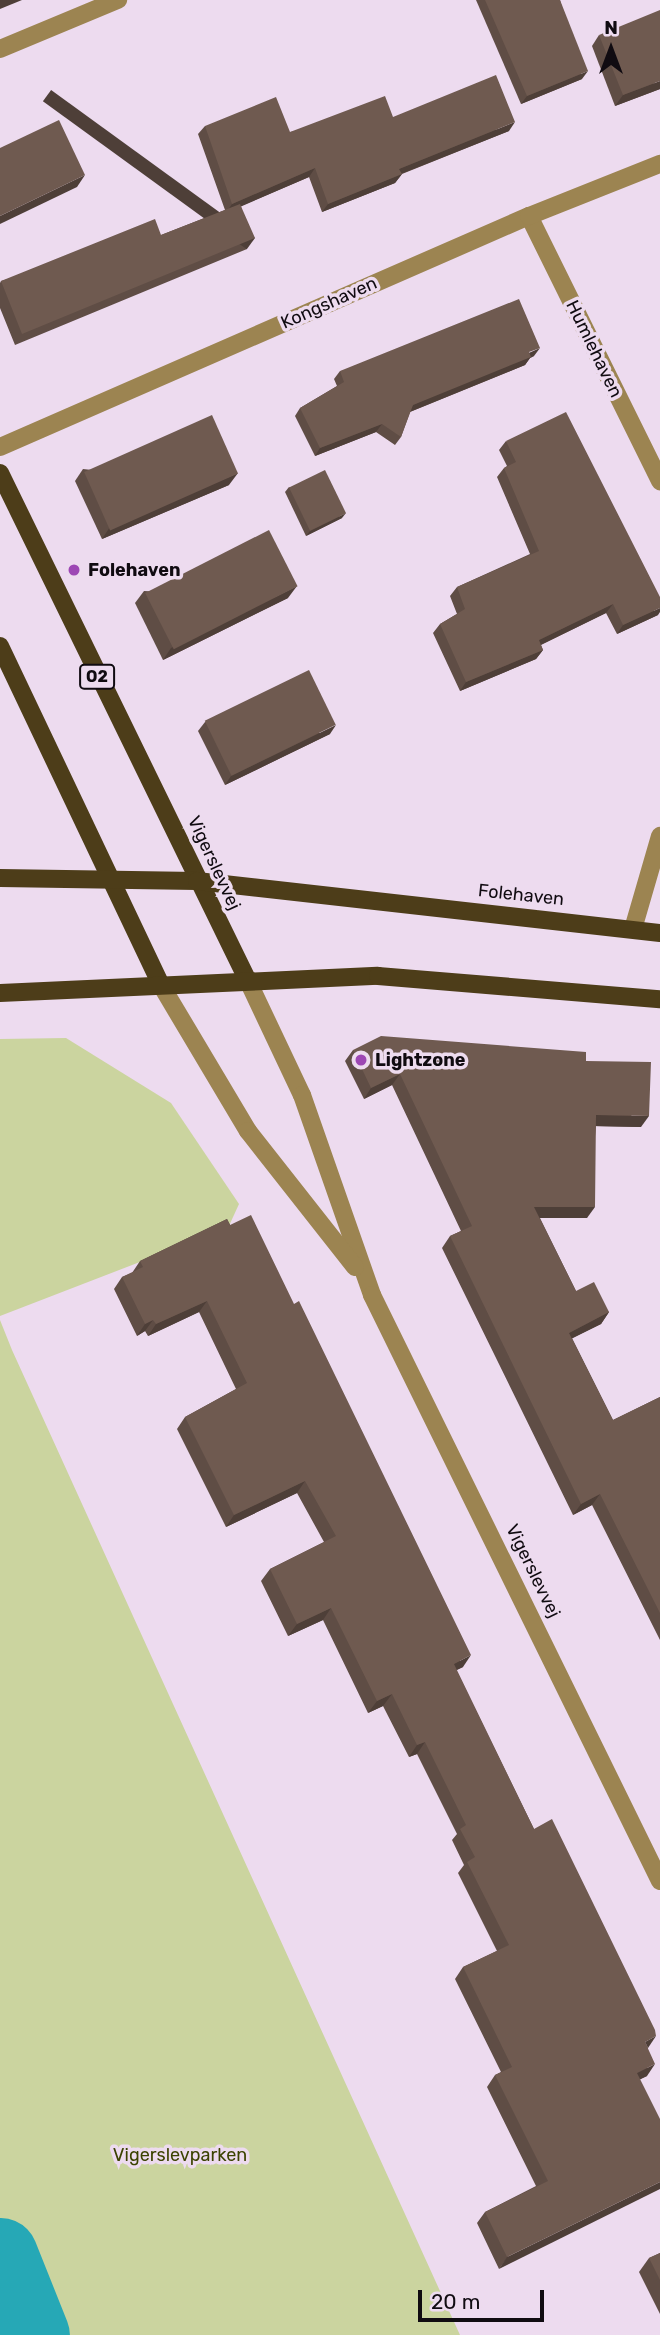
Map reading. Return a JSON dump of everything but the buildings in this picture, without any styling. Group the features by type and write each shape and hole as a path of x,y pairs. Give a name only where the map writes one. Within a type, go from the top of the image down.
{"main road":[{"name":"Vigerslevvej","path":"0,472 65,612 151,776 197,881 248,981"},
{"name":"Vigerslevvej","path":"0,646 161,985"},
{"name":"Folehaven","path":"0,878 109,877 197,881 660,933"},
{"path":"0,993 378,976 660,999"}],"street":[{"path":"0,49 118,0"},
{"name":"Kongshaven","path":"0,447 529,216 660,164"},
{"name":"Humlehaven","path":"529,216 660,481"},
{"path":"633,929 660,836"},
{"name":"Vigerslevvej","path":"248,981 302,1095 365,1281 660,1881"},
{"name":"Vigerslevvej","path":"161,985 248,1131 365,1281"}],"green space":[{"path":"66,1038 171,1103 239,1204 228,1228 0,1316 0,1039"},
{"name":"Vigerslevparken","path":"0,1320 12,1350 460,2335 0,2335"}],"waterway":[{"path":"0,2255 32,2335"}],"place":[{"name":"Folehaven","path":"74,570"},
{"name":"Lightzone","path":"361,1060"}]}
